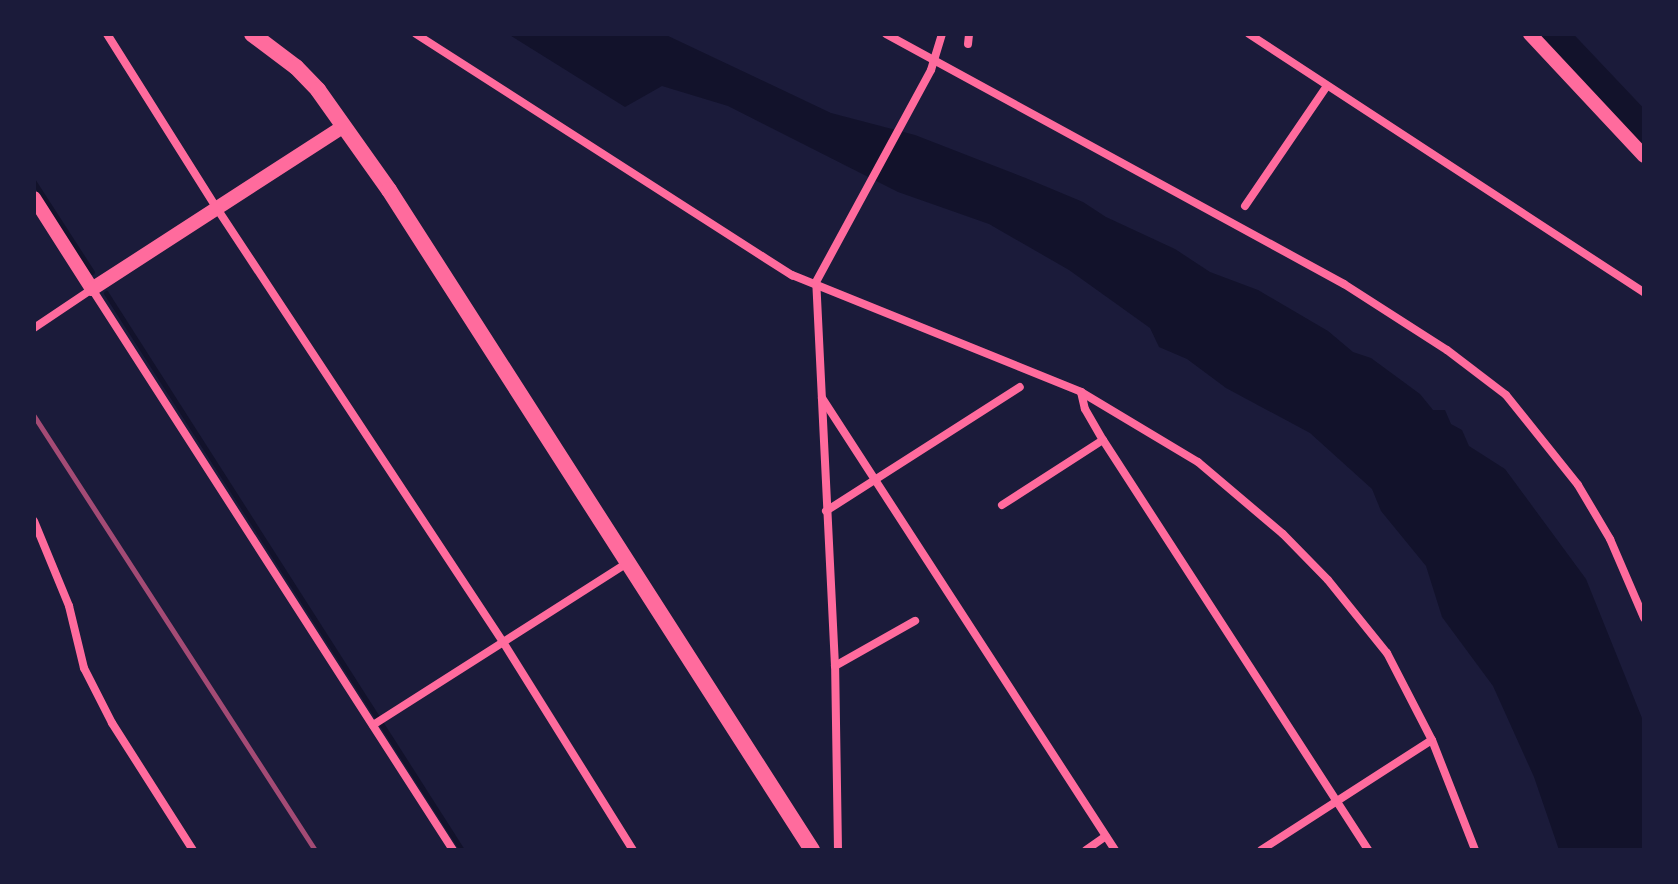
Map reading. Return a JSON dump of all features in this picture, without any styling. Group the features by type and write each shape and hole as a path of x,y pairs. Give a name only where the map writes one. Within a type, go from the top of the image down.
{"highway":[{"path":"252,34 296,67 344,126 630,562 812,850"}],"main road":[{"path":"1530,34 1644,156"},
{"path":"34,198 92,289 344,126"}],"street":[{"path":"107,34 216,207 503,642 633,850"},
{"path":"416,34 792,275 816,282 1081,392 1198,462 1283,534 1328,580 1387,653 1432,740 1475,850"},
{"path":"886,34 1344,284 1447,350 1506,395 1578,485 1610,539 1644,618"},
{"path":"838,850 835,666 816,282 931,70 942,34"},
{"path":"968,44 969,34"},
{"path":"1249,34 1644,292"},
{"path":"1245,206 1327,86"},
{"path":"34,328 92,289 378,722 453,850"},
{"path":"826,511 1020,387"},
{"path":"1081,392 1085,409 1103,440 1368,850"},
{"path":"822,397 1115,850"},
{"path":"1002,505 1103,440"},
{"path":"34,521 69,606 84,668 112,723 193,850"},
{"path":"378,722 630,562"},
{"path":"835,666 915,621"},
{"path":"1261,850 1432,740"},
{"path":"1086,850 1106,836"}],"shaded area":[{"path":"508,34 664,34 831,113 915,135 1028,179 1083,202 1106,217 1175,249 1210,272 1258,290 1328,331 1353,352 1371,358 1420,394 1433,410 1445,410 1451,424 1462,430 1469,446 1505,469 1586,579 1644,723 1644,850 1559,850 1534,777 1493,686 1442,617 1426,566 1381,511 1372,489 1310,433 1226,388 1187,359 1159,347 1150,328 1069,270 989,224 898,192 728,106 662,86 625,107"}],"waterway":[{"path":"1554,34 1644,129"},
{"path":"34,182 92,272"},
{"path":"106,293 462,850"}],"railway":[{"path":"34,416 315,850"}]}
